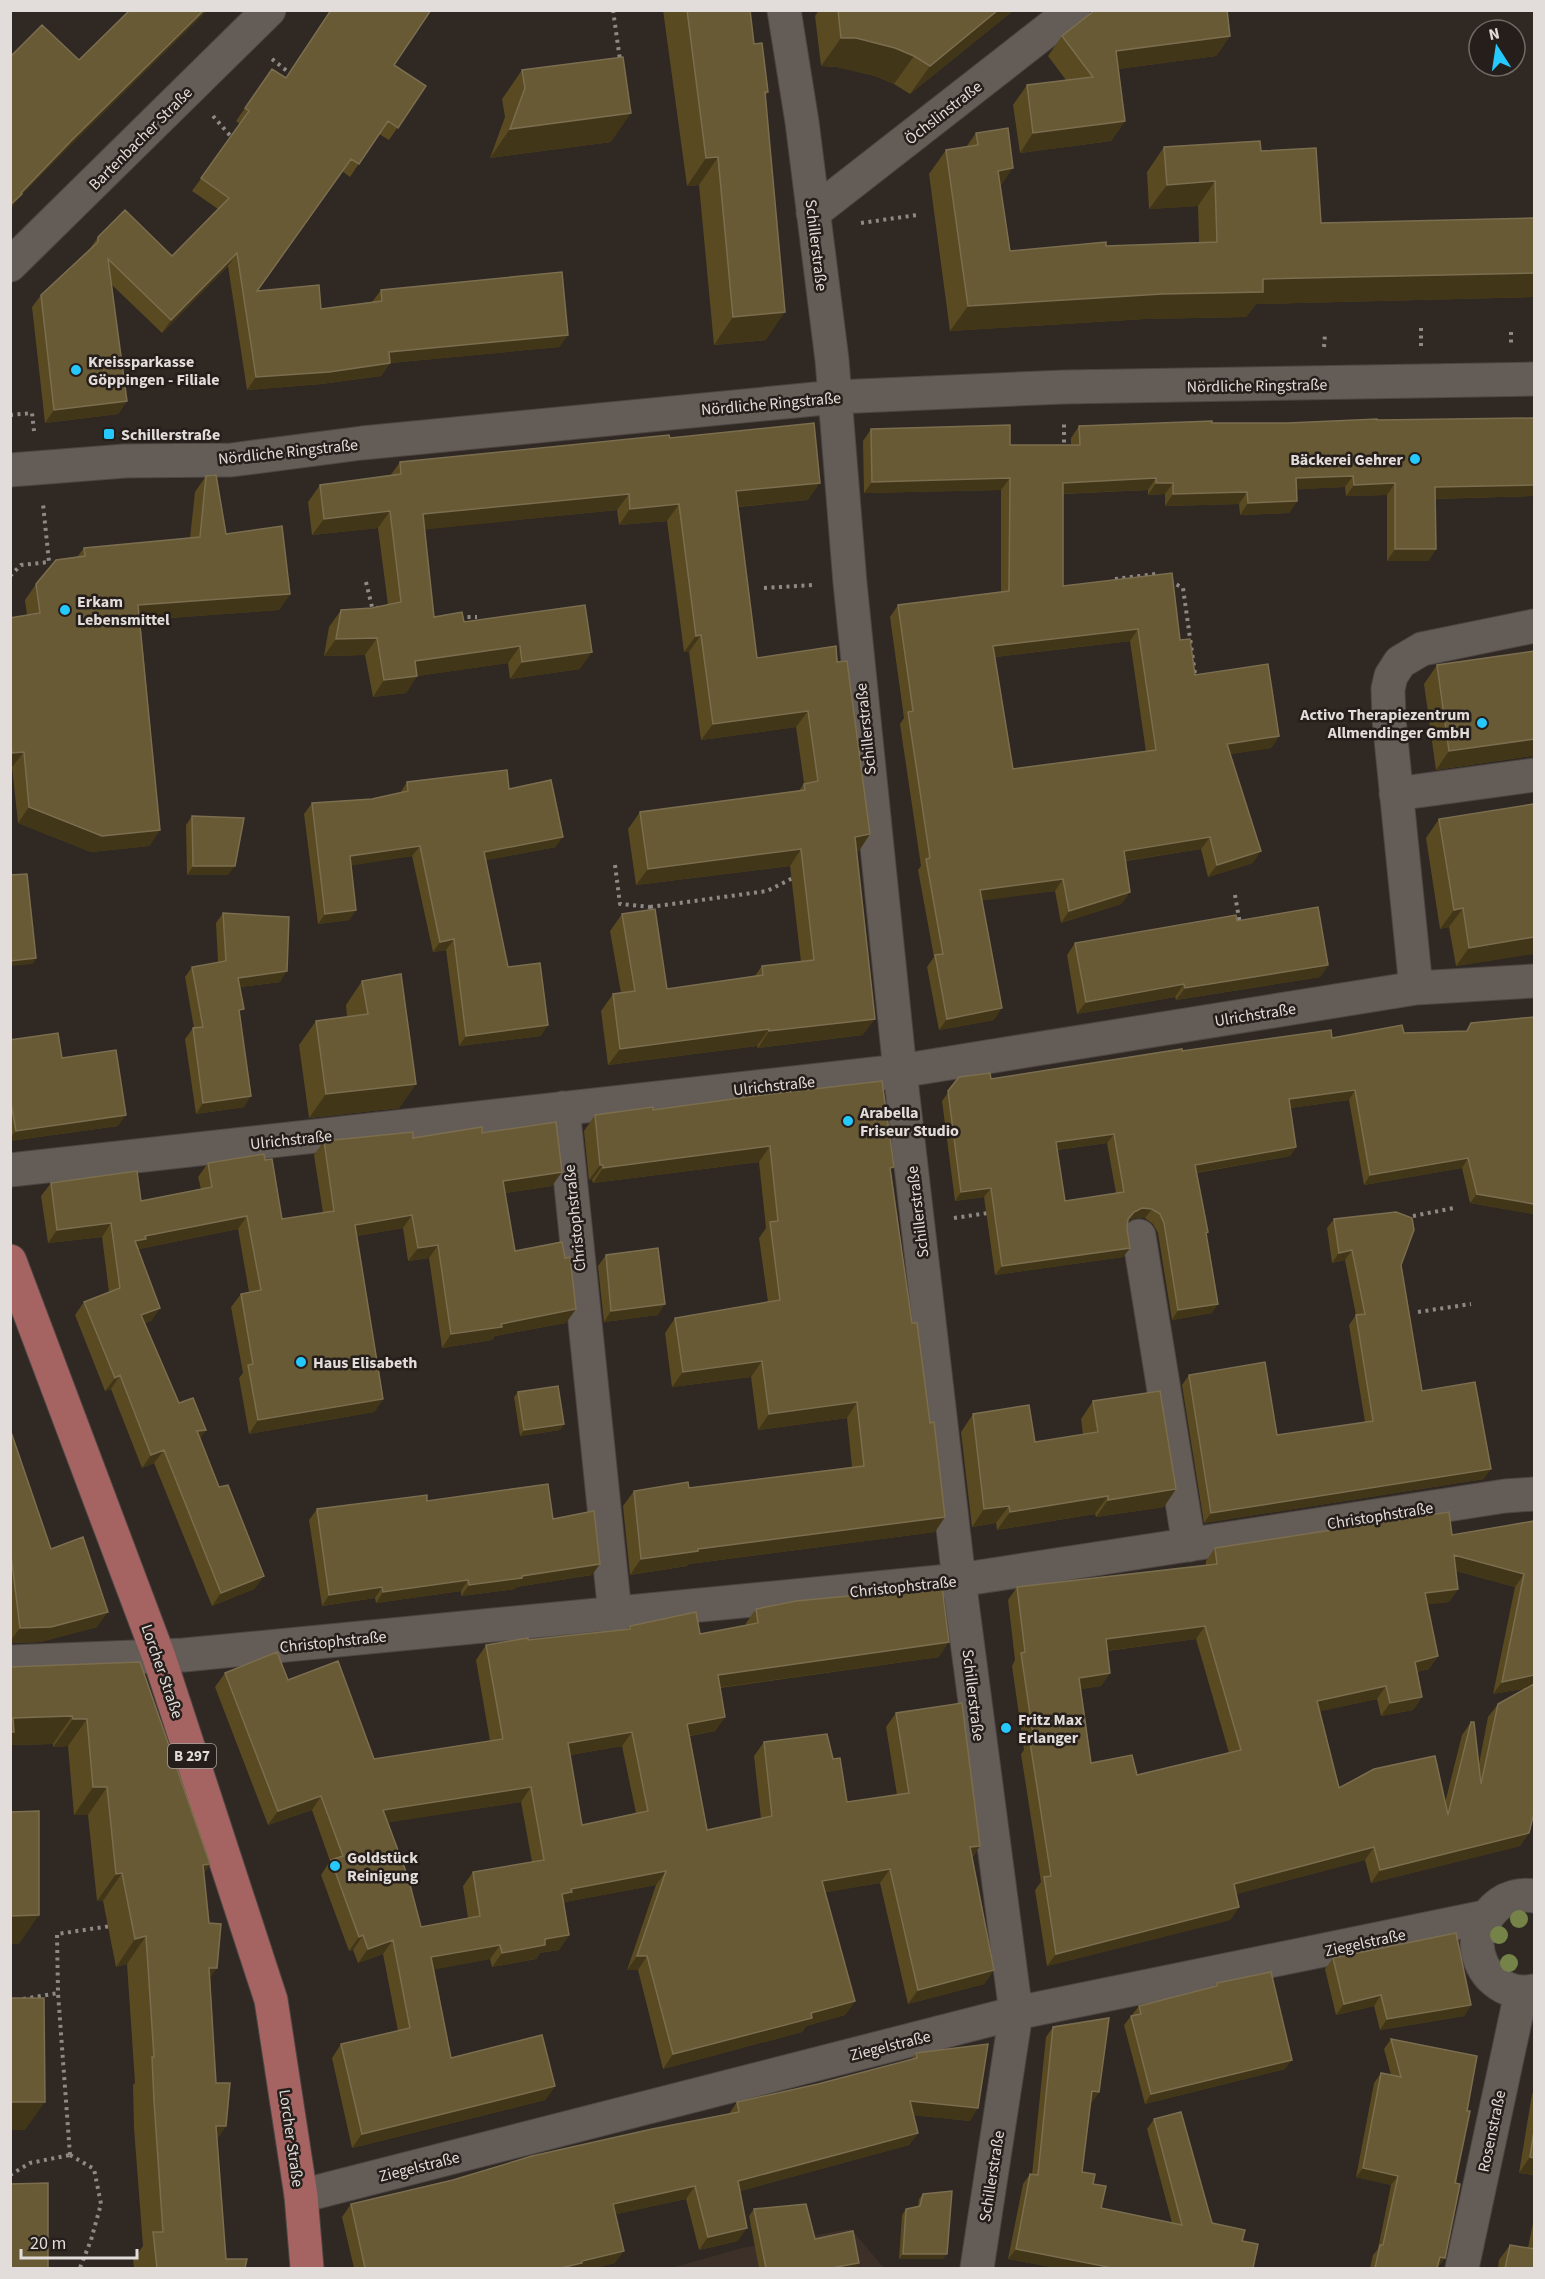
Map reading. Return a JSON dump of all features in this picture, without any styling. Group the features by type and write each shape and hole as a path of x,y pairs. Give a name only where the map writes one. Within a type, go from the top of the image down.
{"main road":[{"name":"Lorcher Straße","path":"10,1261 159,1657 271,2000 300,2196 308,2268"}],"street":[{"name":"Bartenbacher Straße","path":"10,265 269,10"},
{"name":"Schillerstraße","path":"784,10 802,122 836,397 849,583 900,1071 959,1580 1016,2013 977,2268"},
{"name":"Öchslinstraße","path":"814,221 1073,10"},
{"name":"Nördliche Ringstraße","path":"25,469 125,460 231,460 362,443 836,397 1064,387 1534,379"},
{"path":"1416,988 1396,794 1388,689 1391,675 1400,662 1422,649 1534,626"},
{"path":"1396,794 1534,775"},
{"name":"Ulrichstraße","path":"10,1170 900,1071 1416,988 1534,981"},
{"name":"Christophstraße","path":"563,1108 615,1614"},
{"path":"1139,1236 1189,1545"},
{"name":"Christophstraße","path":"10,1662 159,1657 959,1580 1505,1496 1534,1494"},
{"path":"1528,1992 1499,1986 1482,1967 1477,1943 1485,1917 1501,1901 1525,1894 1534,1896"},
{"name":"Ziegelstraße","path":"300,2196 1016,2013 1485,1917"},
{"name":"Rosenstraße","path":"1462,2268 1528,1992"}],"path":[{"path":"613,10 621,68"},
{"path":"189,88 236,142"},
{"path":"814,221 917,215"},
{"path":"10,576 21,565 49,562 25,469"},
{"path":"1110,580 1156,574 1183,588 1195,678"},
{"path":"366,582 372,607 382,609"},
{"path":"764,588 849,583"},
{"path":"456,617 477,617"},
{"path":"615,865 620,904 650,907 768,891 800,874"},
{"path":"1235,895 1240,927"},
{"path":"650,907 651,918"},
{"path":"1413,1216 1454,1209"},
{"path":"918,1224 996,1212"},
{"path":"1418,1312 1471,1304"},
{"path":"70,2155 58,1993 57,1934 113,1925"},
{"path":"20,1999 58,1993"},
{"path":"10,2175 30,2163 70,2155 94,2169 101,2204 92,2240 80,2268"}],"shaded area":[{"path":"851,2229 884,2268 671,2268 741,2248"}],"building":[{"path":"130,10 204,10 71,141 10,205 10,57 42,25 79,60"},
{"path":"331,10 431,10 394,65 426,86 398,128 388,121 359,164 351,159 257,291 319,285 321,309 382,301 381,290 562,272 568,335 389,352 390,363 329,372 256,377 237,253 171,320 108,259 127,401 54,410 41,295 98,242 98,237 125,210 172,256 229,198 201,178 249,111 245,108 272,69 286,78"},
{"path":"687,10 750,10 754,44 762,43 768,92 765,92 785,312 733,317 718,157 706,158"},
{"path":"838,10 998,10 930,66 895,48 856,38 841,38"},
{"path":"1095,10 1227,10 1230,36 1116,51 1125,121 1033,133 1027,85 1093,77 1062,36"},
{"path":"623,57 631,113 510,129 525,88 522,70"},
{"path":"1008,128 1013,168 998,171 1010,251 1106,242 1106,246 1217,242 1215,181 1167,185 1164,147 1260,141 1261,151 1316,148 1321,223 1534,218 1534,273 1263,279 1263,292 1162,294 968,306 946,150 978,145 976,133"},
{"path":"1534,418 1534,485 1435,487 1436,549 1395,549 1395,483 1354,485 1353,476 1296,478 1297,501 1248,503 1247,492 1173,494 1173,483 1156,483 1156,478 1063,483 1063,586 1172,573 1180,640 1190,639 1195,675 1268,664 1279,736 1227,744 1261,851 1217,865 1210,837 1124,851 1130,892 1069,911 1063,879 980,890 1002,1008 947,1019 935,955 943,954 926,859 930,858 908,712 913,711 898,605 1009,591 1010,478 872,482 871,429 1010,425 1010,445 1080,445 1079,426 1212,421 1212,423 1288,423","holes":["1138,629 1156,750 1013,769 993,646"]},
{"path":"814,423 820,483 736,491 757,658 836,646 837,662 847,661 870,834 855,837 875,1019 769,1031 769,1029 620,1049 613,994 635,991 622,914 655,909 667,989 763,975 762,966 814,960 801,849 648,869 640,812 805,790 804,784 818,781 808,711 713,724 701,635 696,636 679,504 630,509 629,494 423,514 434,617 462,612 464,622 585,605 592,652 522,662 520,646 415,661 417,676 384,680 377,638 336,639 341,610 372,608 401,602 390,511 324,519 320,485 401,474 400,462"},
{"path":"216,475 226,534 282,526 290,594 138,605 160,830 102,836 29,807 24,752 12,753 10,735 10,618 40,613 36,584 56,560 85,556 84,548 200,537 206,476"},
{"name":"Activo Therapiezentrum Allmendinger GmbH","path":"1534,651 1534,739 1449,751 1437,665"},
{"path":"507,770 509,789 551,780 563,837 484,852 508,967 540,963 548,1025 466,1036 454,939 440,942 420,846 350,856 356,910 325,914 312,803 372,799 408,791 407,782"},
{"path":"1534,804 1534,937 1469,948 1463,908 1454,910 1439,819"},
{"path":"192,816 244,818 235,866 193,866"},
{"path":"27,874 36,958 10,961 10,875"},
{"path":"1318,907 1328,965 1185,988 1184,984 1086,1002 1075,943 1236,915 1237,921"},
{"path":"223,913 289,917 287,971 238,978 244,1009 239,1010 251,1096 203,1103 193,1028 203,1027 192,967 226,961"},
{"path":"401,974 416,1084 326,1094 316,1021 368,1014 362,981"},
{"path":"1534,1017 1534,1204 1477,1194 1468,1158 1370,1175 1355,1090 1289,1099 1296,1147 1195,1165 1208,1232 1206,1233 1218,1304 1178,1310 1164,1223 1160,1214 1152,1209 1142,1208 1128,1219 1130,1248 1002,1266 991,1188 961,1192 948,1091 959,1077 990,1073 991,1079 1182,1049 1182,1051 1331,1030 1332,1038 1402,1025 1404,1033 1467,1031 1471,1023","holes":["1114,1134 1124,1192 1065,1201 1056,1142"]},
{"path":"58,1033 62,1058 116,1050 126,1115 16,1131 10,1097 10,1040"},
{"path":"882,1081 894,1167 890,1168 912,1323 917,1323 930,1423 934,1422 945,1517 698,1549 698,1551 641,1559 634,1491 688,1482 689,1488 864,1466 857,1402 769,1414 762,1361 683,1372 675,1318 780,1300 770,1222 778,1221 770,1146 603,1168 603,1165 600,1165 595,1115 653,1107 653,1110"},
{"path":"556,1122 562,1172 503,1181 515,1251 562,1242 565,1258 570,1257 576,1309 501,1324 502,1327 451,1334 438,1245 418,1248 412,1215 355,1225 383,1399 258,1420 248,1365 253,1364 241,1294 261,1290 247,1216 145,1236 146,1239 135,1241 160,1308 141,1315 179,1403 193,1398 206,1430 197,1431 219,1487 228,1485 264,1576 221,1593 164,1450 151,1455 120,1375 115,1378 84,1302 120,1288 111,1223 57,1230 51,1183 137,1171 141,1201 212,1187 208,1163 264,1154 265,1160 272,1159 282,1219 334,1211 324,1141 413,1132 413,1138 482,1127 482,1133"},
{"path":"1396,1212 1412,1218 1414,1230 1401,1265 1422,1391 1475,1382 1491,1469 1211,1513 1189,1375 1265,1362 1277,1435 1373,1421 1356,1315 1365,1314 1352,1250 1339,1253 1334,1219"},
{"path":"658,1248 665,1304 611,1311 606,1255"},
{"path":"558,1386 564,1424 524,1430 518,1392"},
{"path":"1160,1391 1176,1489 1108,1500 1108,1496 1010,1512 1009,1506 984,1509 973,1414 1029,1405 1035,1442 1098,1432 1093,1401"},
{"path":"10,1429 51,1549 83,1537 108,1612 51,1627 20,1628 10,1547"},
{"path":"548,1484 553,1519 594,1511 600,1564 469,1585 468,1580 383,1592 382,1587 329,1595 317,1509 427,1495 427,1501"},
{"path":"1449,1512 1452,1535 1534,1521 1534,1675 1502,1682 1524,1574 1454,1555 1458,1589 1425,1593 1438,1656 1415,1662 1422,1697 1390,1703 1386,1686 1317,1701 1339,1788 1374,1769 1435,1756 1448,1815 1471,1722 1474,1722 1481,1784 1498,1704 1534,1684 1534,1813 1529,1833 1380,1870 1374,1847 1234,1884 1239,1907 1056,1954 1044,1877 1051,1876 1030,1742 1034,1741 1021,1653 1025,1652 1017,1587 1217,1564 1215,1548","holes":["1205,1626 1241,1750 1137,1775 1132,1755 1091,1763 1079,1678 1110,1673 1106,1639"]},
{"path":"942,1587 949,1642 718,1675 725,1717 687,1724 707,1830 772,1816 764,1742 827,1734 833,1759 840,1758 847,1802 909,1793 896,1713 962,1703 980,1846 970,1847 994,1970 918,1990 890,1869 822,1881 855,2001 811,2013 812,2018 673,2054 647,1956 637,1956 666,1871 571,1889 572,1892 562,1894 569,1935 545,1939 545,1945 502,1953 500,1945 431,1957 451,2058 542,2035 555,2086 362,2134 341,2044 410,2028 393,1940 368,1949 363,1935 359,1937 331,1860 343,1856 321,1796 278,1811 225,1673 277,1652 288,1680 338,1661 374,1759 503,1739 486,1645 528,1638 528,1640 630,1629 630,1626 696,1612 700,1634 758,1623 756,1609 796,1601","holes":["632,1732 648,1811 582,1825 568,1743","531,1787 544,1860 473,1872 480,1916 421,1927 408,1877 383,1810"]},
{"path":"140,1662 210,1864 203,1865 209,1923 221,1924 217,1968 209,1968 216,2083 230,2083 226,2126 216,2126 226,2259 247,2259 245,2268 157,2268 153,2232 163,2232 146,1936 135,1939 122,1873 116,1874 107,1787 93,1787 87,1719 73,1719 72,1716 13,1718 14,1732 10,1732 10,1667"},
{"path":"39,1811 39,1915 10,1916 10,1812"},
{"path":"1456,1933 1471,2005 1387,2019 1381,1995 1344,2004 1333,1958"},
{"path":"1271,1972 1292,2060 1151,2094 1131,2016 1141,2014 1139,2006 1217,1986 1217,1983"},
{"path":"10,1998 44,1998 45,2102 10,2102"},
{"path":"1109,2018 1099,2092 1092,2091 1082,2172 1095,2174 1093,2184 1106,2186 1101,2208 1182,2225 1154,2119 1181,2112 1212,2223 1245,2230 1242,2241 1258,2244 1253,2268 1108,2268 1016,2249 1030,2174 1038,2175 1053,2027"},
{"path":"1391,2039 1477,2056 1467,2111 1470,2111 1455,2183 1460,2184 1445,2258 1440,2257 1437,2268 1375,2268 1380,2245 1383,2245 1398,2176 1363,2168 1381,2073 1401,2077"},
{"path":"988,2044 978,2108 910,2101 918,2133 738,2181 747,2228 708,2237 695,2186 613,2204 624,2251 582,2261 582,2263 561,2268 365,2268 351,2204 453,2180 532,2156 739,2112 737,2102 917,2058 916,2053"},
{"path":"1534,2131 1534,2158 1530,2157"},
{"path":"48,2183 48,2268 10,2268 10,2184"},
{"path":"952,2191 947,2254 903,2254 906,2209 920,2206 923,2194"},
{"path":"806,2204 815,2239 853,2231 859,2263 831,2268 766,2268 754,2209"},
{"path":"1510,2245 1534,2249 1534,2268 1505,2268"}],"place":[{"name":"Kreissparkasse Göppingen - Filiale","path":"76,370"},
{"name":"Schillerstraße","path":"109,434"},
{"name":"Bäckerei Gehrer","path":"1415,459"},
{"name":"Erkam Lebensmittel","path":"65,610"},
{"name":"Activo Therapiezentrum Allmendinger GmbH","path":"1482,723"},
{"name":"Arabella Friseur Studio","path":"848,1121"},
{"name":"Haus Elisabeth","path":"301,1362"},
{"name":"Fritz Max Erlanger","path":"1006,1728"},
{"name":"Goldstück Reinigung","path":"335,1866"}]}
